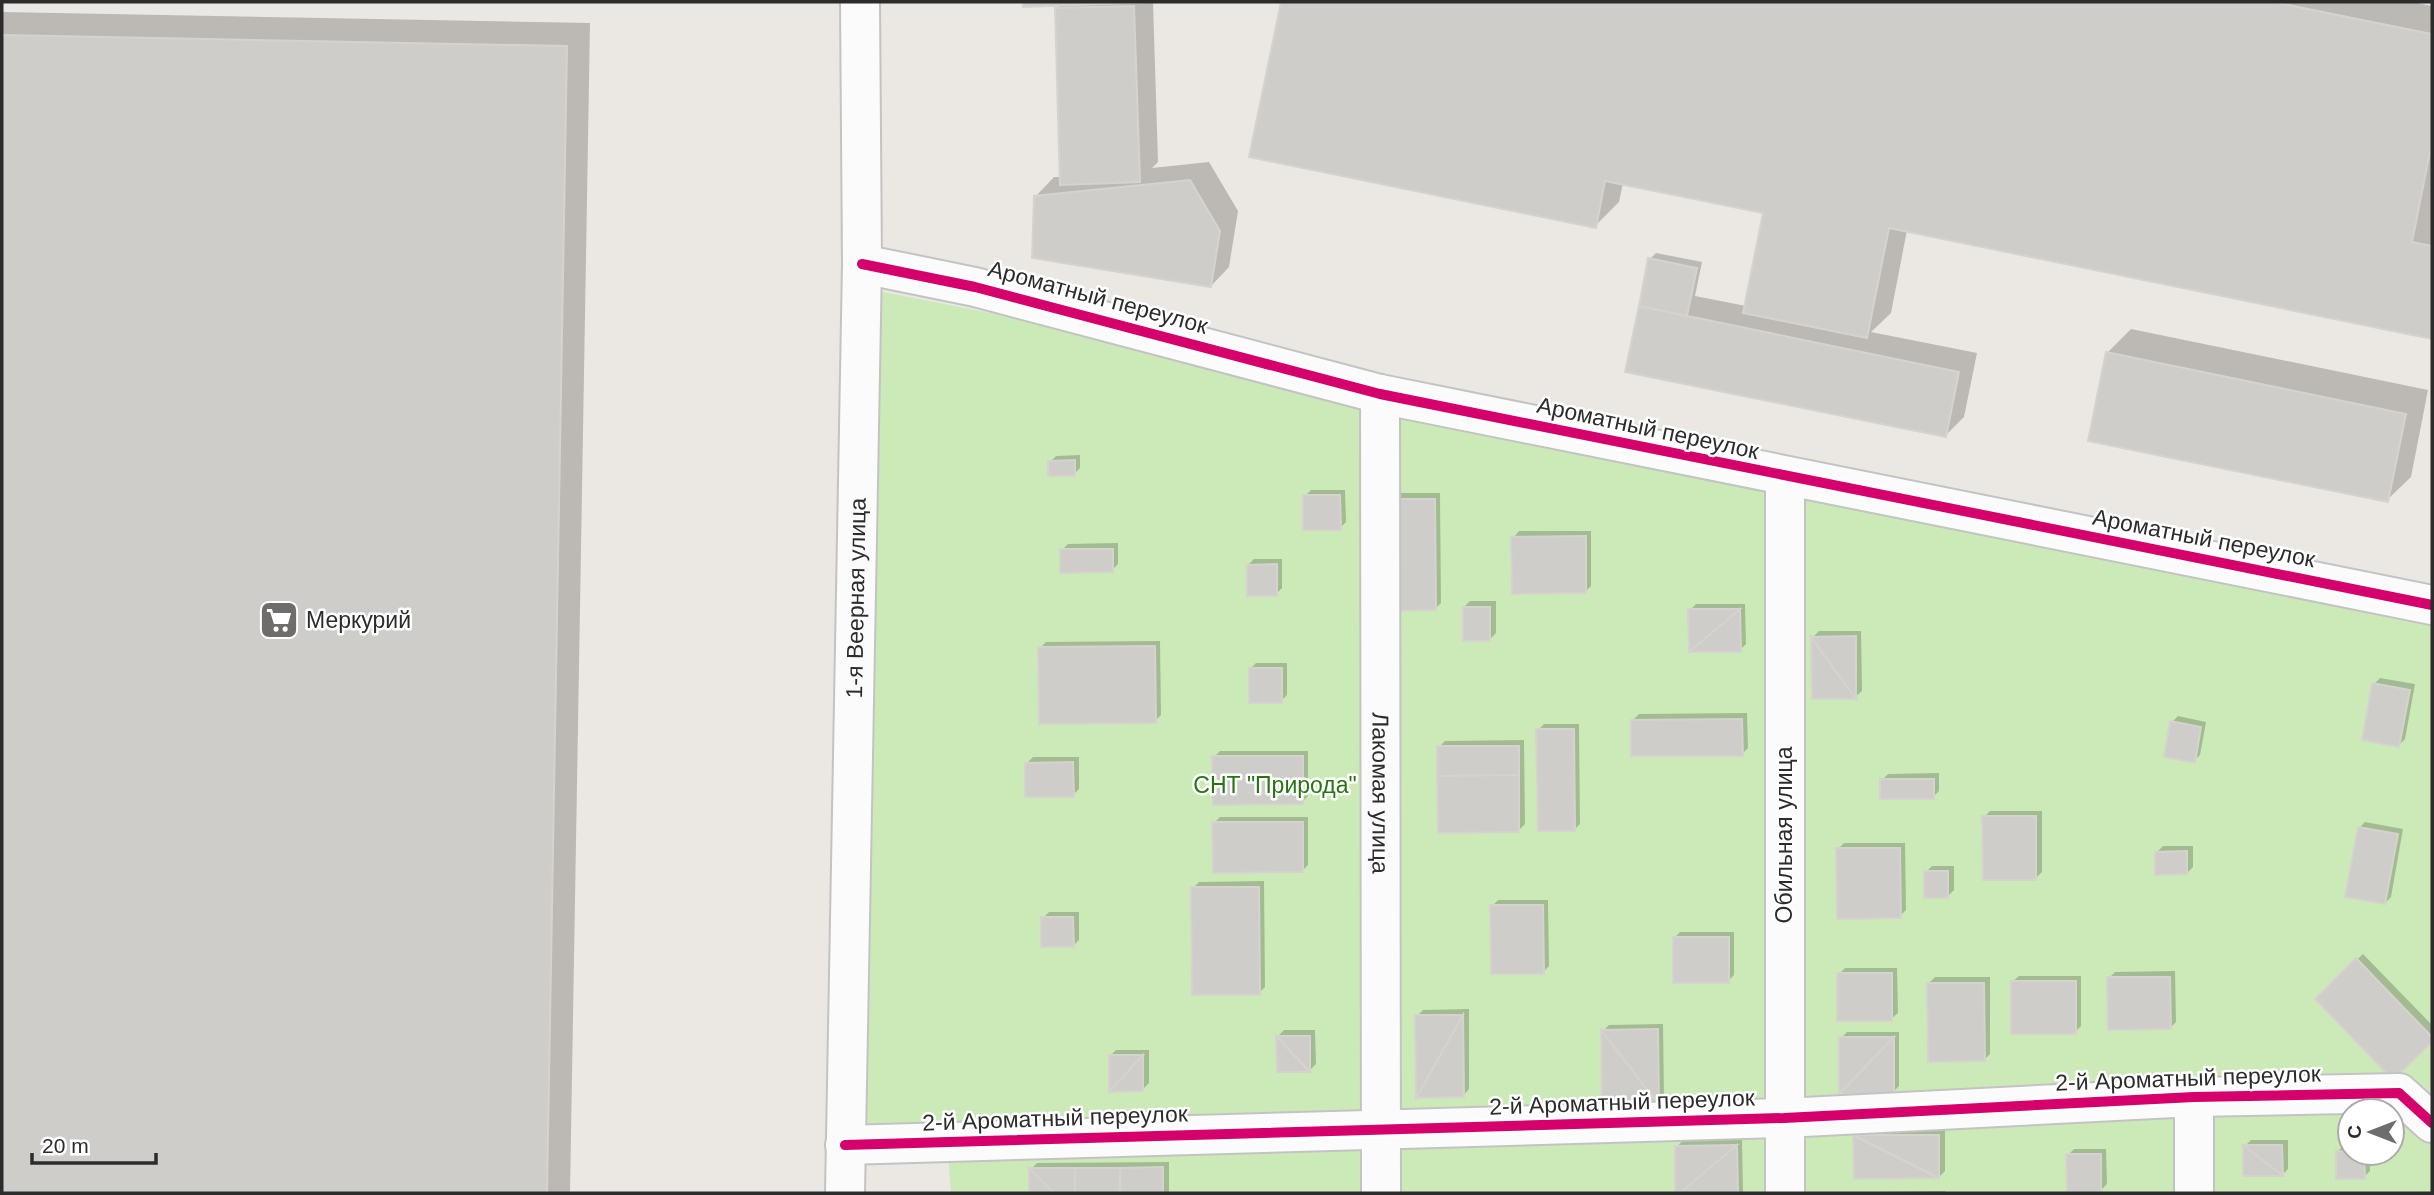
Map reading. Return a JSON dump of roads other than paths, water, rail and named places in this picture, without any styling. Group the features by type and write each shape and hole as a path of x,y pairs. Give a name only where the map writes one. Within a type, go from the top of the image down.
{"street":[{"name":"1-я Веерная улица","path":"845,1193 862,264 860,2"},
{"name":"Ароматный переулок","path":"862,264 975,286 1380,394 2432,605"},
{"name":"Лакомая улица","path":"1380,394 1381,1193"},
{"name":"Обильная улица","path":"1785,477 1785,1193"},
{"name":"2-й Ароматный переулок","path":"845,1145 1784,1118 2194,1097 2399,1093 2432,1123"},
{"path":"2194,1097 2194,1193"}],"place":[{"name":"Меркурий","path":"279,620"}],"park label":[{"name":"СНТ \"Природа\"","path":"1275,785"}]}
